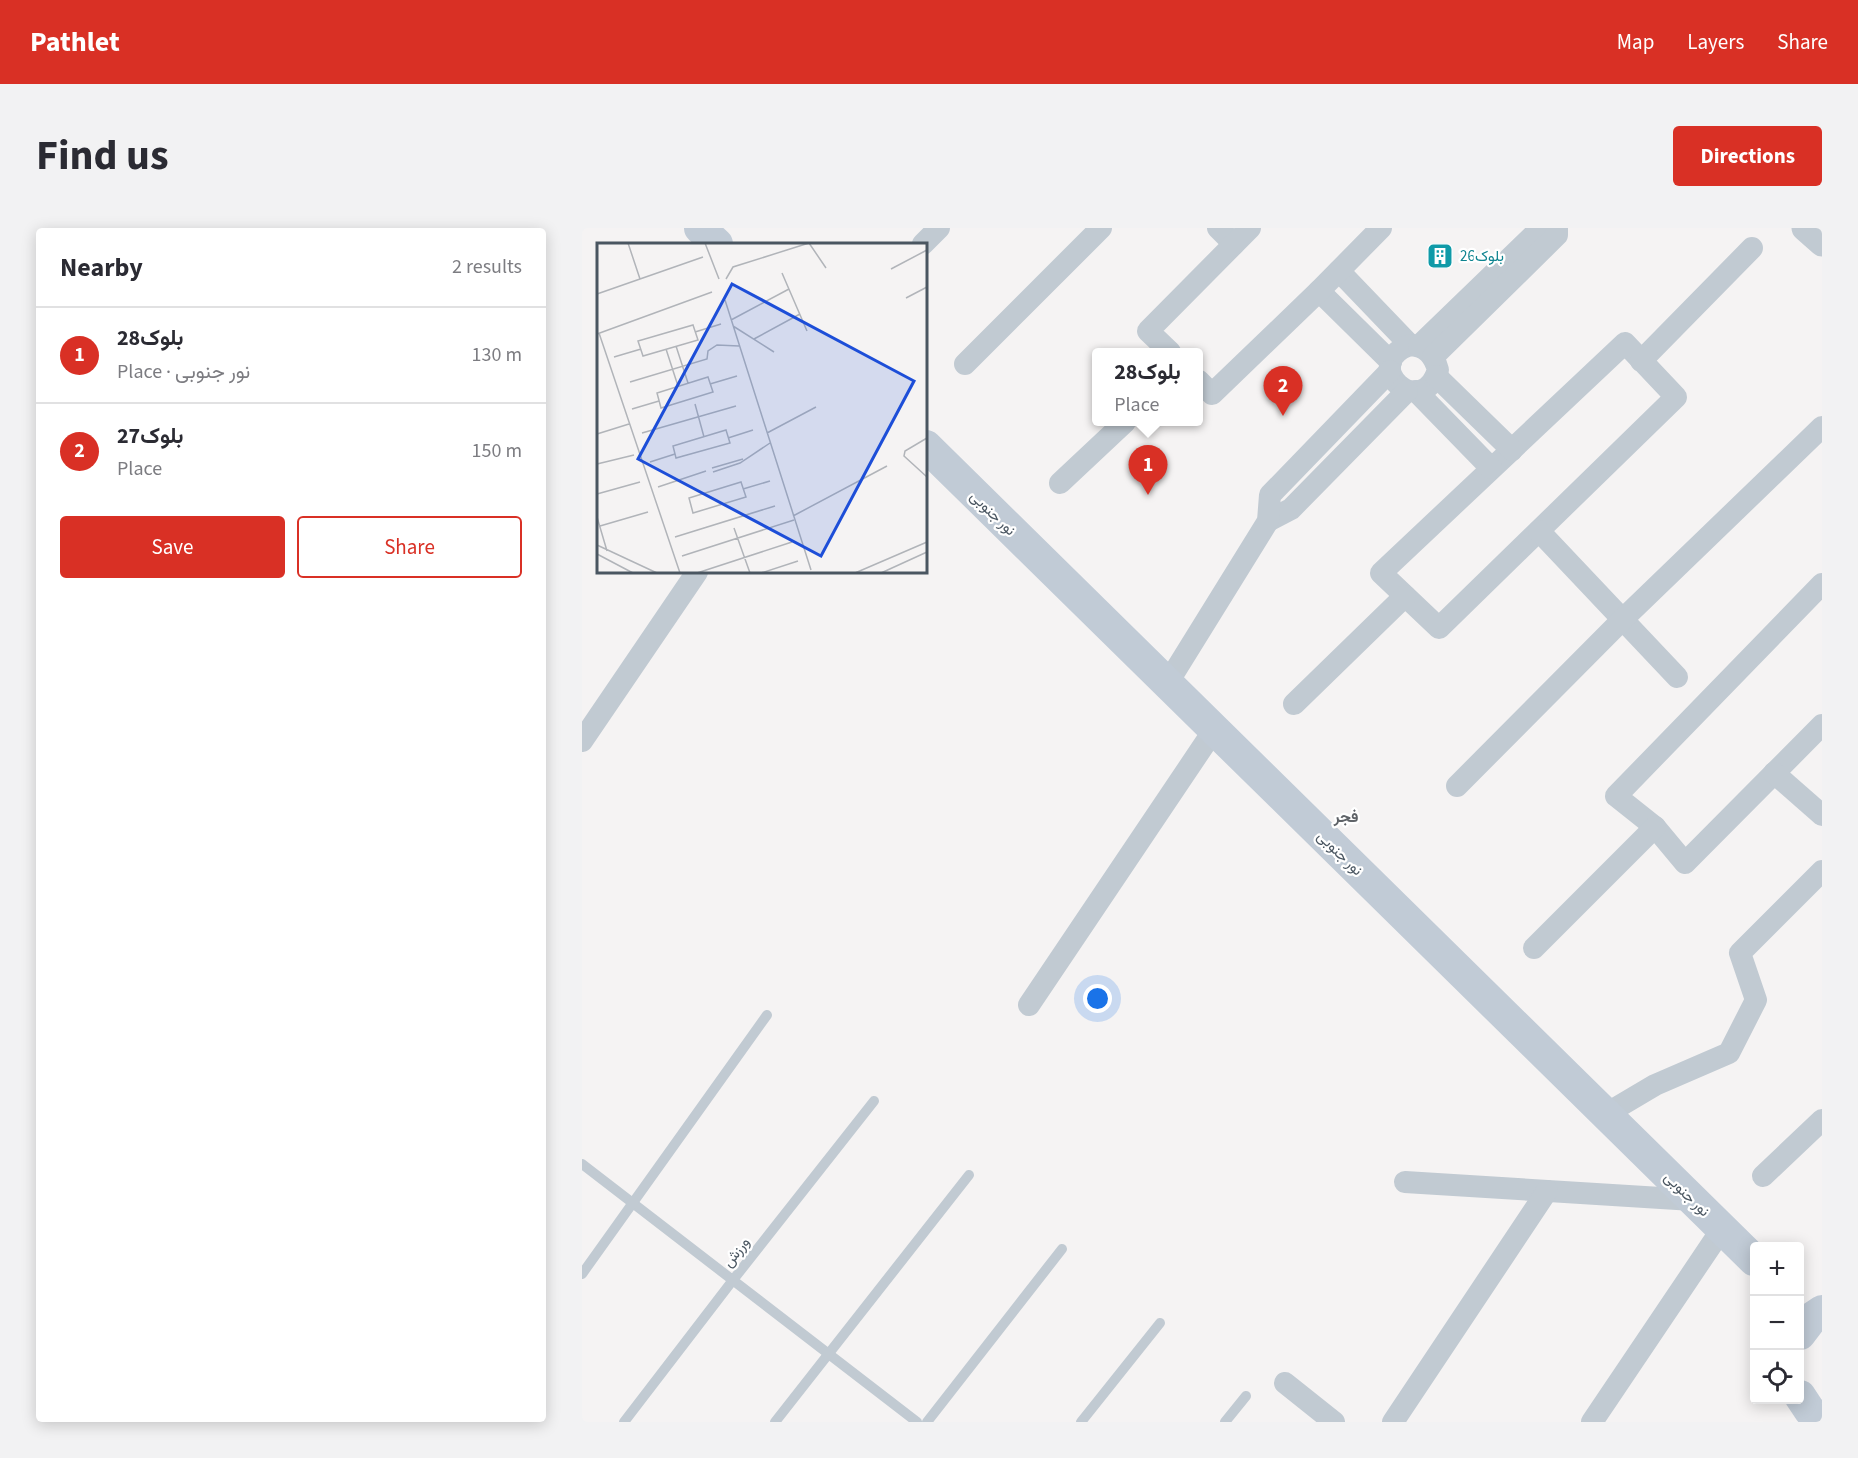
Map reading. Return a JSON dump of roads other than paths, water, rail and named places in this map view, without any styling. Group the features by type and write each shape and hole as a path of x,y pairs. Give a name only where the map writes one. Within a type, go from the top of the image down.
{"main road":[{"path":"700,228 716,243"},
{"name":"نور جنوبی","path":"927,447 1750,1255"},
{"path":"1804,1402 1810,1411 1822,1419"}],"street":[{"path":"924,243 939,228"},
{"path":"965,364 1101,228"},
{"path":"1218,228 1234,244"},
{"path":"1166,348 1148,331 1250,228"},
{"path":"1203,385 1212,394 1381,228"},
{"path":"1268,521 1291,510 1412,391 1425,388 1425,356 1541,228"},
{"path":"1425,356 1557,234 1557,228"},
{"path":"1805,228 1822,243"},
{"path":"1641,360 1752,248"},
{"path":"1339,271 1425,356 1512,450"},
{"path":"1319,291 1391,367"},
{"path":"1625,343 1641,360 1676,397 1439,628 1381,573 1625,343"},
{"path":"1425,356 1402,348 1395,354 1391,367 1393,380 1399,387 1412,391 1491,468"},
{"path":"1167,684 1268,521 1270,495 1391,367"},
{"path":"1060,483 1121,426"},
{"path":"1457,786 1622,620 1822,427"},
{"path":"1539,531 1677,677"},
{"path":"582,741 696,573"},
{"path":"1821,728 1685,863 1655,827 1616,796 1822,584"},
{"path":"1294,704 1405,596"},
{"path":"1029,1005 1214,730"},
{"path":"1774,773 1822,815"},
{"path":"1534,948 1655,827"},
{"path":"1606,1114 1655,1085 1729,1053 1756,1000 1740,953 1822,871"},
{"path":"1763,1176 1822,1120"},
{"path":"1405,1182 1693,1200"},
{"path":"1393,1422 1547,1191"},
{"path":"1592,1422 1722,1229"},
{"path":"1285,1383 1334,1422"}],"lane":[{"path":"582,1274 766,1015"},
{"name":"ورزش","path":"624,1422 874,1101"},
{"path":"582,1164 917,1422"},
{"path":"775,1422 969,1174"},
{"path":"927,1422 1062,1249"},
{"path":"1081,1422 1160,1323"},
{"path":"1225,1422 1246,1396"}],"place":[{"name":"بلوک26","path":"1440,256"},
{"name":"بلوک27","path":"1283,416"},
{"name":"بلوک28","path":"1148,495"}],"district":[{"name":"فجر","path":"1346,816"}]}
